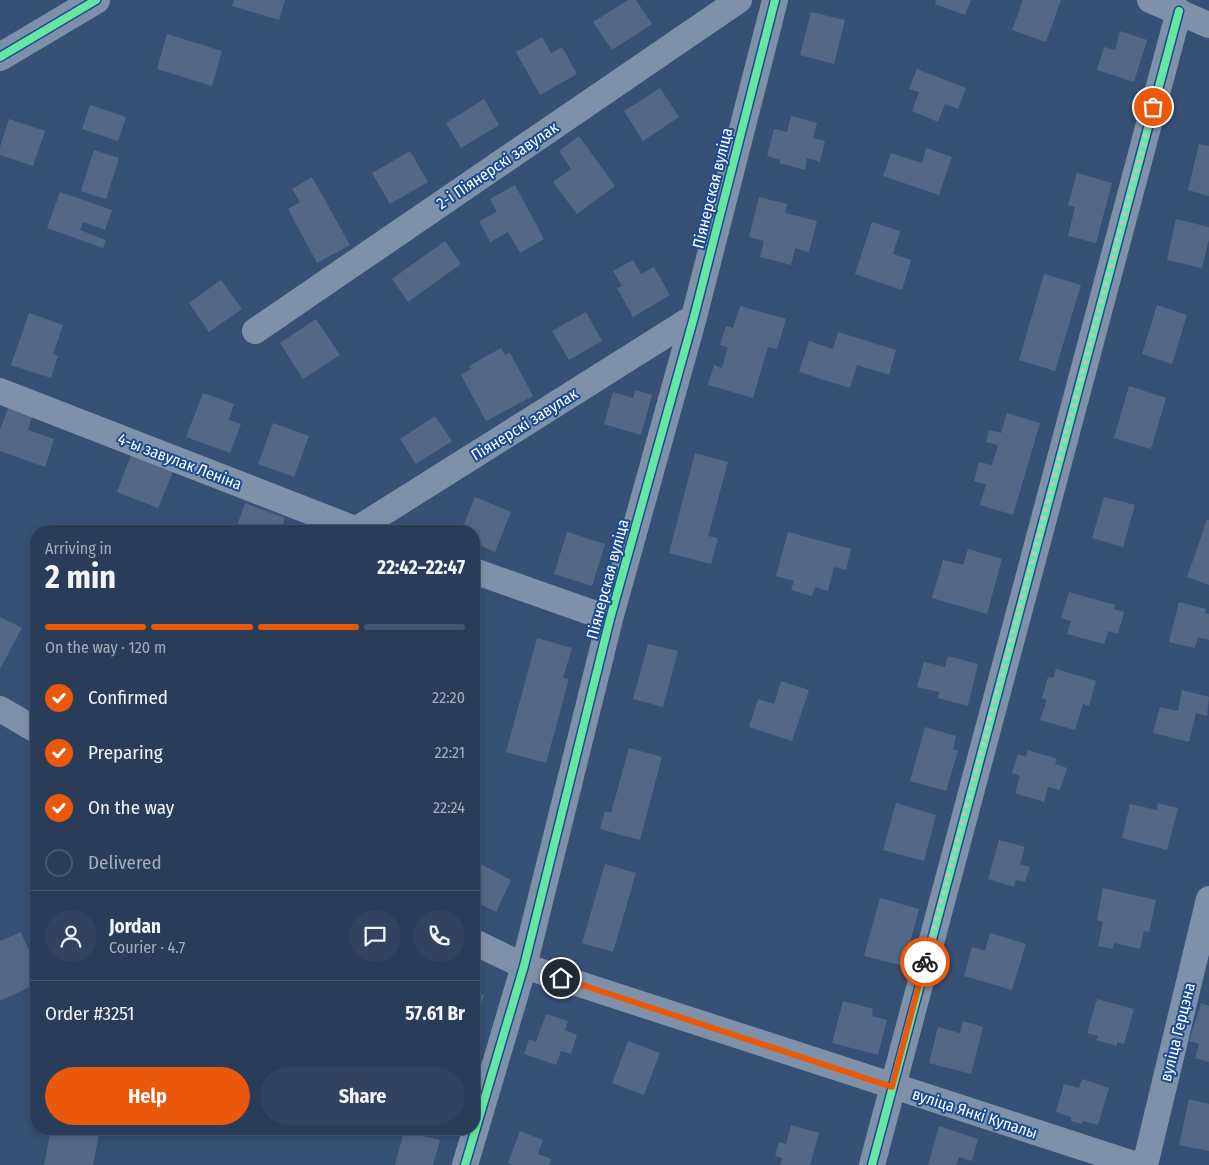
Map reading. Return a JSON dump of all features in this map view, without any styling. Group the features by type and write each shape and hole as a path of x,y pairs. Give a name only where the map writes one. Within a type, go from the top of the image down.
{"main road":[{"path":"0,58 96,0"}],"street":[{"name":"2-і Піянерскі завулак","path":"256,331 739,0"},
{"name":"Піянерская вуліца","path":"480,1114 524,966 610,619 694,317 775,0"},
{"path":"1150,0 1209,25"},
{"path":"872,1165 1178,11"},
{"name":"Піянерскі завулак","path":"366,525 694,317"},
{"name":"4-ы завулак Леніна","path":"0,391 342,525"},
{"path":"480,573 610,619"},
{"path":"0,709 30,726"},
{"name":"вуліца Герцэна","path":"1145,1165 1209,899"},
{"name":"вуліца Янкі Купалы","path":"480,945 524,966 1137,1165"},
{"name":"Піянерская вуліца","path":"465,1165 474,1135"}],"building":[{"path":"234,0 285,0 279,20 232,6"},
{"path":"628,0 636,0 652,24 612,50 593,22"},
{"path":"936,0 971,0 965,15 935,4"},
{"path":"1023,0 1061,0 1046,42 1012,30"},
{"path":"811,12 845,20 834,64 800,55"},
{"path":"1120,31 1147,40 1134,82 1097,70 1104,47 1115,50"},
{"path":"167,34 222,51 212,86 157,69"},
{"path":"542,37 551,53 562,47 577,74 540,95 516,52"},
{"path":"917,69 966,88 958,109 945,104 938,122 912,111 919,92 909,89"},
{"path":"660,88 679,117 643,141 624,111"},
{"path":"484,99 499,125 461,148 446,123"},
{"path":"90,105 126,117 118,141 82,129"},
{"path":"791,116 817,123 813,138 825,141 820,162 807,158 805,170 779,163 780,160 767,156 774,129 787,132"},
{"path":"9,119 45,131 33,166 0,155 0,147"},
{"path":"579,136 615,186 577,214 553,182 571,169 559,151"},
{"path":"1199,144 1209,146 1209,196 1188,190"},
{"path":"926,148 952,157 939,195 883,176 891,153 922,163"},
{"path":"94,150 119,158 106,199 81,191"},
{"path":"410,151 428,182 390,204 372,173"},
{"path":"1077,173 1112,183 1096,243 1068,236 1075,207 1068,205"},
{"path":"312,177 350,245 317,263 288,209 300,202 292,189"},
{"path":"515,185 544,239 520,253 508,232 490,242 479,221 497,212 490,199"},
{"path":"60,192 112,210 105,230 83,222 80,230 106,240 103,248 47,228"},
{"path":"759,197 787,204 785,213 817,221 809,252 795,248 791,265 760,257 764,241 749,237"},
{"path":"1176,219 1209,227 1209,239 1202,268 1167,260"},
{"path":"872,222 900,231 893,254 911,260 902,290 855,274"},
{"path":"445,241 461,264 408,302 392,279"},
{"path":"633,260 641,274 654,267 670,295 633,317 617,288 622,286 613,271"},
{"path":"1044,274 1081,285 1055,371 1019,360"},
{"path":"221,280 242,309 209,332 189,303"},
{"path":"1157,305 1187,315 1172,364 1142,354"},
{"path":"740,306 786,319 777,349 768,347 753,398 708,385 714,365 722,368 728,347 720,345 726,326 733,328"},
{"path":"586,312 602,341 569,360 552,331"},
{"path":"29,313 63,325 53,354 58,356 51,378 11,365"},
{"path":"316,319 340,355 303,379 280,343"},
{"path":"838,332 896,350 889,375 857,365 850,388 799,372 809,341 833,349"},
{"path":"501,348 505,355 510,353 533,396 486,421 461,375 471,369 469,366"},
{"path":"1129,386 1166,398 1151,449 1114,438"},
{"path":"636,390 652,395 641,435 604,424 613,392 633,398"},
{"path":"203,393 234,404 229,420 241,424 230,453 186,437"},
{"path":"8,408 32,417 28,430 54,439 45,467 0,451 0,430"},
{"path":"1007,413 1040,423 1013,515 980,505 986,484 974,481 979,462 992,465 998,445 986,442 989,430 1001,433"},
{"path":"435,416 452,441 416,464 400,439"},
{"path":"273,423 309,436 294,477 258,464"},
{"path":"695,453 728,462 708,536 718,538 711,564 669,553"},
{"path":"131,455 173,472 158,508 117,492"},
{"path":"475,497 511,512 495,552 480,546 480,525 463,525"},
{"path":"1104,497 1135,505 1123,547 1092,538"},
{"path":"245,503 285,518 282,525 237,525"},
{"path":"1207,520 1209,520 1209,585 1187,577"},
{"path":"567,532 605,544 592,586 554,574"},
{"path":"788,532 851,549 846,570 834,567 828,591 815,587 812,596 791,590 794,581 776,576"},
{"path":"968,549 1002,559 987,614 932,598 943,560 963,565"},
{"path":"1069,592 1115,605 1114,609 1124,612 1118,634 1108,631 1104,644 1067,634 1071,621 1061,618"},
{"path":"1179,602 1206,609 1205,613 1209,614 1209,640 1198,637 1195,648 1169,642"},
{"path":"0,617 22,628 0,669"},
{"path":"537,638 572,648 563,678 569,679 546,763 506,752"},
{"path":"648,644 678,651 663,707 633,699"},
{"path":"948,656 978,664 968,706 938,698 939,692 917,687 924,662 945,667"},
{"path":"1056,669 1096,681 1089,706 1083,704 1075,730 1040,720 1047,700 1042,698 1048,677 1053,678"},
{"path":"781,681 809,690 792,741 749,727 758,699 774,704"},
{"path":"1182,690 1209,697 1207,716 1196,713 1189,742 1153,733 1160,707 1178,711"},
{"path":"925,727 956,736 953,749 958,751 946,791 910,781"},
{"path":"629,748 662,757 640,840 600,829 605,811 611,813"},
{"path":"1028,750 1057,759 1055,764 1067,768 1060,790 1048,787 1044,802 1015,793 1020,776 1012,773 1018,754 1026,757"},
{"path":"896,803 936,815 924,861 883,850"},
{"path":"1158,803 1178,808 1167,850 1122,838 1130,804 1157,810"},
{"path":"999,840 1025,847 1020,864 1030,867 1025,882 1016,880 1014,887 988,879"},
{"path":"480,864 511,880 496,912 480,904"},
{"path":"605,864 636,873 613,952 582,943"},
{"path":"1103,888 1156,900 1149,932 1144,931 1140,949 1114,943 1113,949 1098,946 1103,922 1097,920"},
{"path":"880,898 919,909 904,966 864,956"},
{"path":"21,932 30,953 30,987 0,1001 0,941"},
{"path":"990,933 1026,944 1012,990 964,976 972,947 985,951"},
{"path":"480,994 484,995 480,1008"},
{"path":"1097,999 1134,1009 1124,1044 1117,1042 1117,1046 1096,1040 1098,1036 1087,1033"},
{"path":"843,1001 873,1009 872,1016 887,1020 878,1055 832,1043"},
{"path":"1201,1003 1209,1006 1209,1062 1195,1058 1199,1044 1189,1041"},
{"path":"546,1014 568,1021 565,1030 577,1035 571,1054 561,1051 556,1065 524,1054 529,1039 536,1042"},
{"path":"963,1021 983,1027 971,1074 929,1063 938,1027 960,1033"},
{"path":"628,1041 660,1053 644,1095 612,1083"},
{"path":"1082,1079 1109,1088 1098,1125 1083,1121 1082,1124 1071,1121 1071,1117 1056,1112 1064,1084 1079,1088"},
{"path":"1189,1099 1209,1104 1209,1151 1179,1145"},
{"path":"791,1125 819,1133 810,1165 780,1165 782,1158 775,1156 779,1142 786,1144"},
{"path":"939,1126 978,1139 972,1161 959,1157 956,1165 928,1165"},
{"path":"520,1131 543,1140 538,1154 551,1159 549,1165 513,1165 508,1163"},
{"path":"50,1135 99,1135 93,1165 44,1165"},
{"path":"403,1135 420,1135 440,1140 433,1165 395,1165"}],"cycle path":[{"path":"0,57 96,0"},
{"path":"480,1114 524,966 610,619 694,317 775,0"},
{"path":"872,1165 1179,11"},
{"path":"465,1165 474,1135"}],"way so far":[{"path":"925,962 1153,107"}],"route":[{"path":"561,978 892,1087 925,962"}]}
